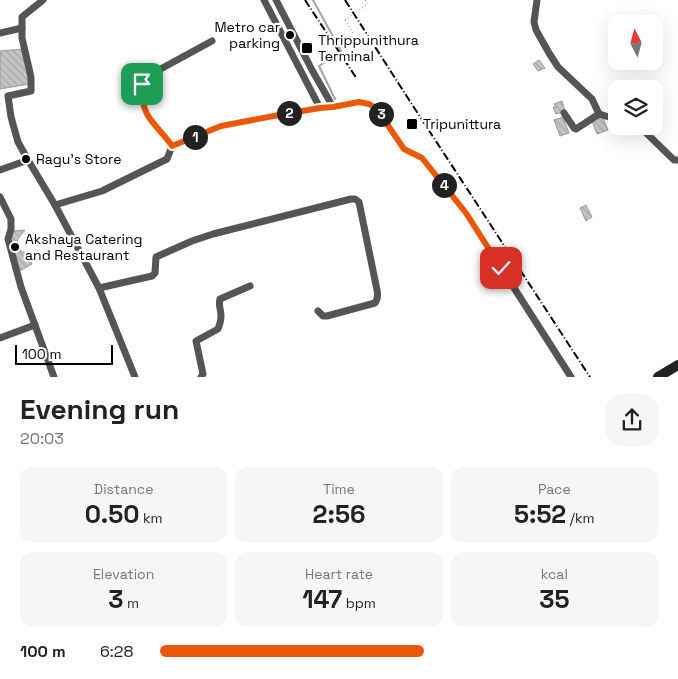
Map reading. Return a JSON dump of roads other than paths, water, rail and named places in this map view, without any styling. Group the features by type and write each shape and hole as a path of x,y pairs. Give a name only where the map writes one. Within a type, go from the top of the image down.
{"main road":[{"path":"658,376 678,365"}],"street":[{"path":"0,101 8,96 31,91 31,77 22,38 22,17 43,0"},
{"path":"264,0 320,108"},
{"path":"276,0 333,107"},
{"path":"537,0 534,22 536,30 549,53 558,67 592,100 599,114 608,117"},
{"path":"0,33 22,28"},
{"path":"172,146 148,114 142,100 140,90 144,78 212,41"},
{"path":"8,96 11,117 18,142 55,205 99,288 135,376"},
{"path":"55,205 102,191 167,159 172,146 221,126 359,102 369,104 376,108 404,149 422,158 466,213 570,376"},
{"path":"564,113 574,128 599,114"},
{"path":"649,135 674,160 678,160"},
{"path":"0,170 28,160"},
{"path":"0,197 11,219 8,239 21,287 54,376"},
{"path":"99,288 152,276 156,273 156,257 192,241 213,234 355,199 359,202 377,290 377,300 327,316 323,316 318,311"},
{"path":"201,376 196,341 218,329 221,320 220,299 250,286"},
{"path":"0,338 35,324"}],"waterway":[{"path":"313,0 341,51 319,66 335,99"}],"railway":[{"path":"305,0 357,79"},
{"path":"345,0 590,377"}],"place":[{"name":"Metro car parking","path":"290,35"},
{"name":"Thrippunithura Terminal","path":"307,48"},
{"name":"Tripunittura","path":"412,124"},
{"name":"Ragu's Store","path":"26,159"},
{"name":"Akshaya Catering and Restaurant","path":"15,247"}]}
